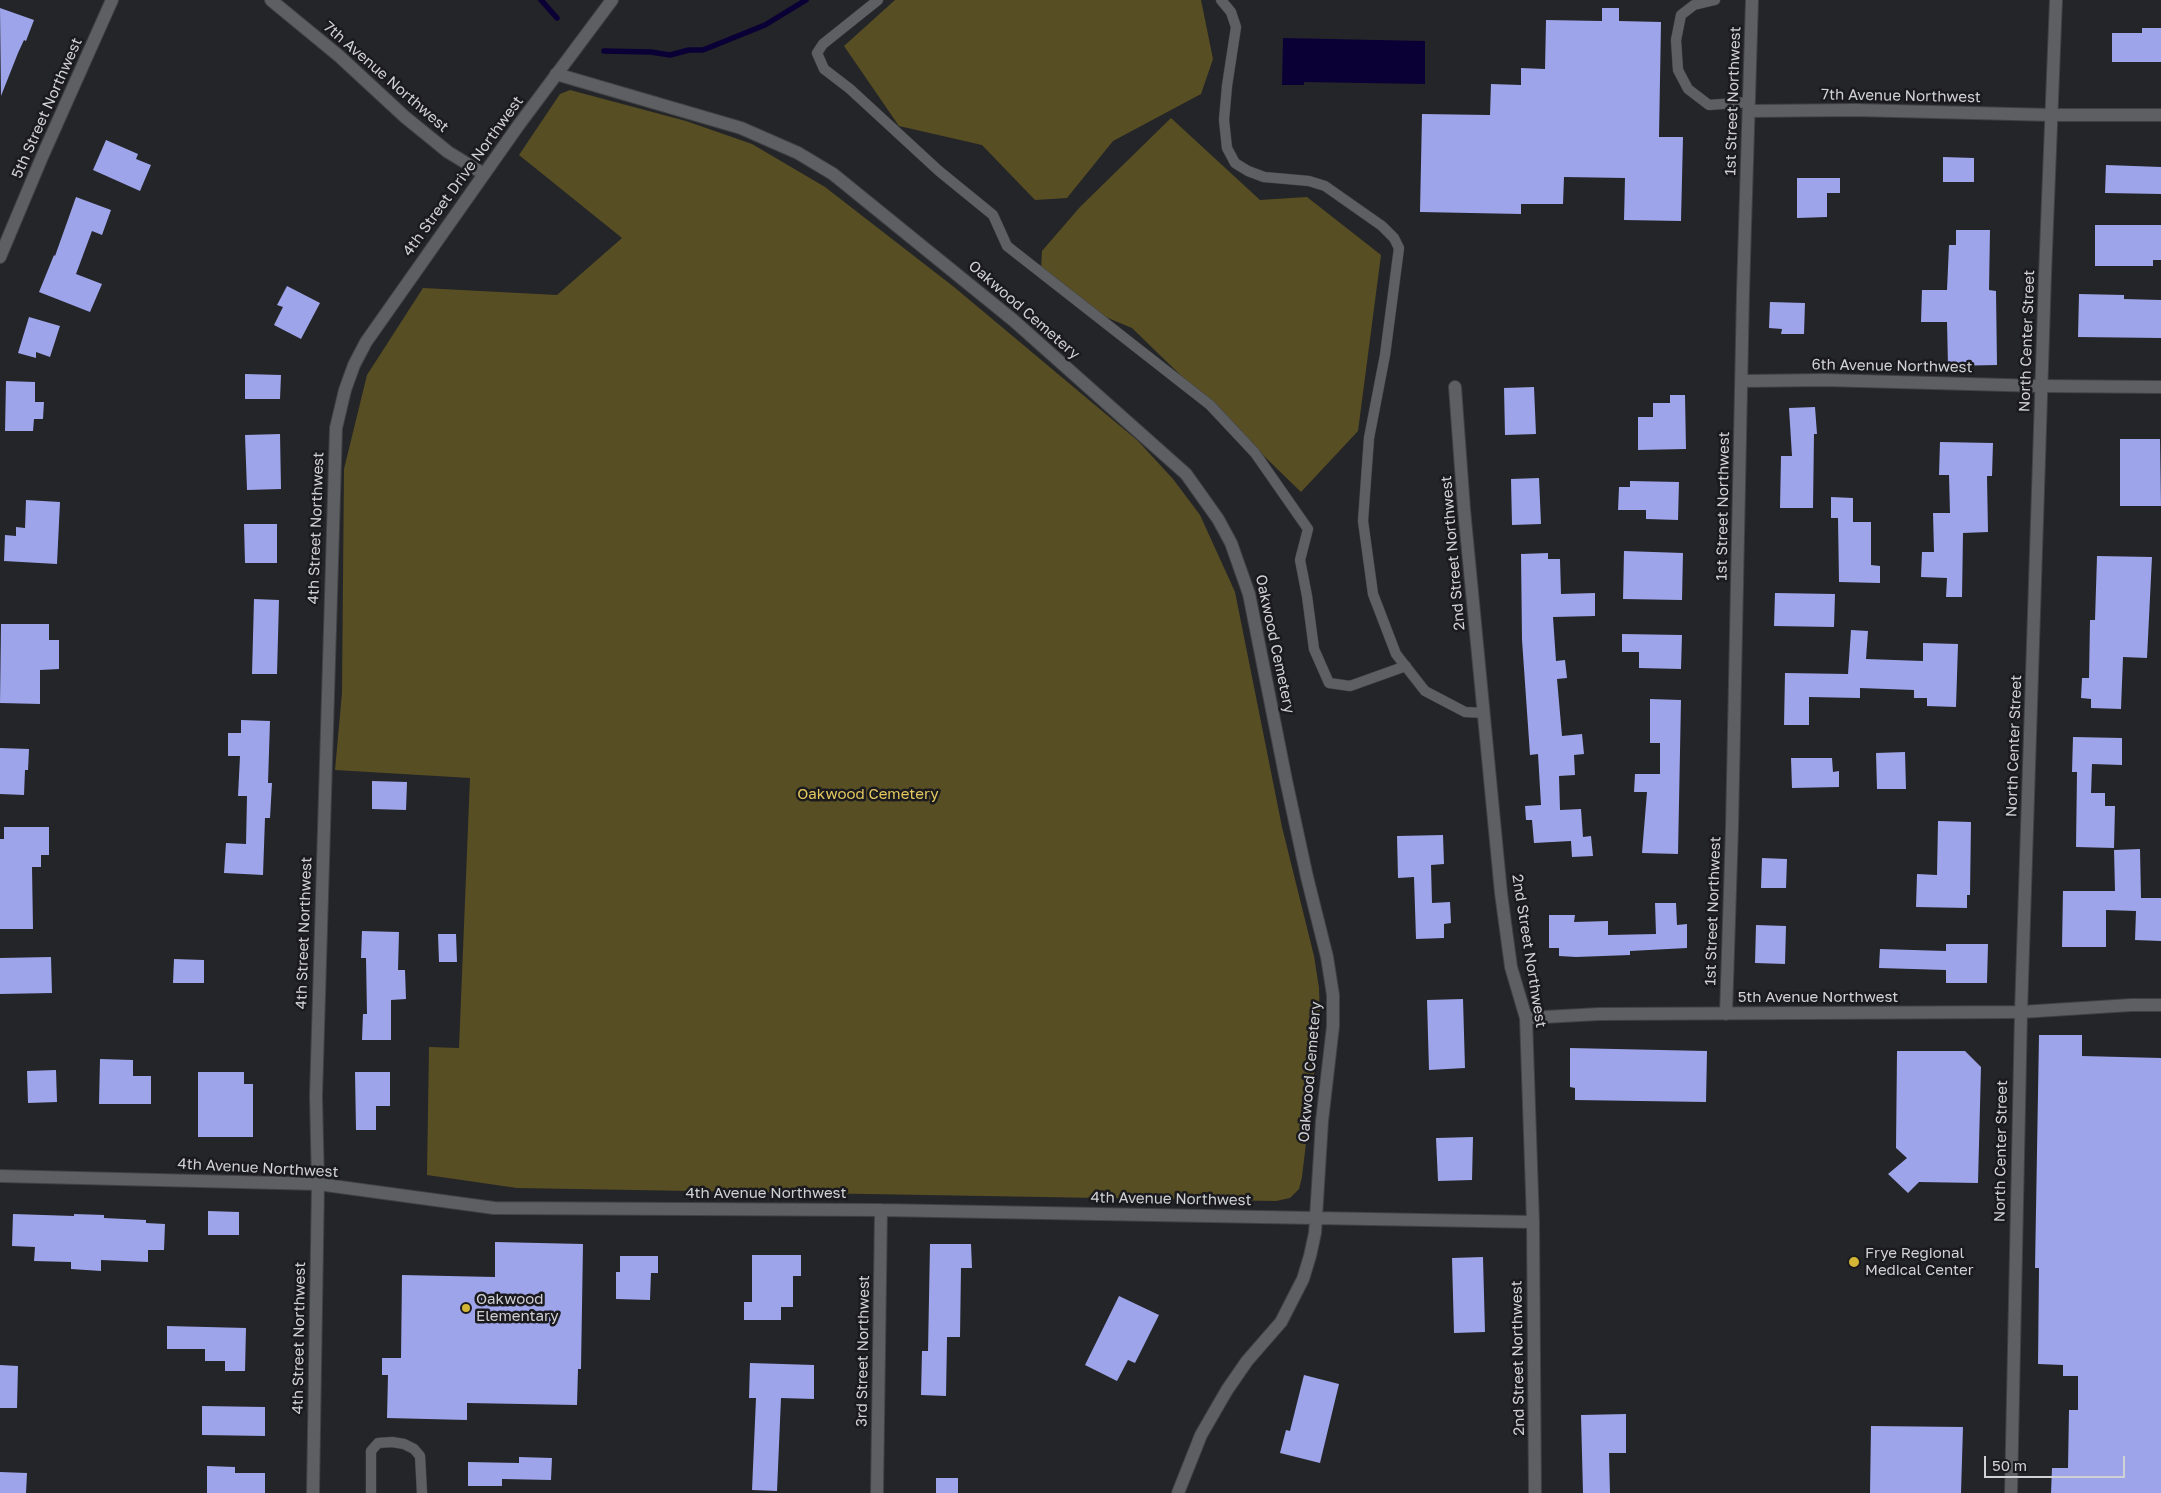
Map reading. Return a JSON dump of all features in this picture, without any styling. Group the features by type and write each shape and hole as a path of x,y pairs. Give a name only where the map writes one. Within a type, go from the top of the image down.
{"street":[{"name":"5th Street Northwest","path":"0,257 112,0"},
{"name":"7th Avenue Northwest","path":"271,0 339,56 405,117 448,152 484,174"},
{"name":"4th Street Drive Northwest","path":"350,376 366,342 484,174 612,0"},
{"name":"1st Street Northwest","path":"1726,1014 1752,0"},
{"name":"North Center Street","path":"2011,1493 2021,1012 2041,386 2056,0"},
{"name":"Oakwood Cemetery","path":"556,74 760,135 798,153 833,174 942,261 1082,381 1186,474 1218,519 1230,543 1250,594 1286,780 1329,966 1332,995 1332,1026 1322,1121 1315,1233 1303,1279 1287,1312 1247,1361 1227,1390 1201,1435 1178,1493"},
{"name":"7th Avenue Northwest","path":"1749,106 2052,115 2161,115"},
{"name":"4th Street Northwest","path":"313,1493 318,1184 316,1096 333,503 336,428 350,376"},
{"name":"6th Avenue Northwest","path":"1742,380 2161,387"},
{"name":"2nd Street Northwest","path":"1455,387 1464,509 1502,902 1512,967 1526,1018 1533,1222 1535,1493"},
{"name":"5th Avenue Northwest","path":"1526,1018 1599,1014 2021,1012 2130,1005 2161,1005"},
{"name":"4th Avenue Northwest","path":"0,1176 318,1184 494,1208 881,1210 1533,1222"},
{"name":"3rd Street Northwest","path":"877,1493 881,1210"}],"lane":[{"path":"878,0 820,48 817,53 824,69 850,89 939,171 993,215 1007,246 1210,405 1255,453 1308,530 1300,560 1314,649 1329,683 1350,686 1406,666"},
{"path":"1221,0 1231,12 1236,27 1224,120 1227,148 1235,163 1248,171 1264,177 1309,181 1325,186 1382,226 1394,238 1399,248 1385,354 1369,438 1363,521 1373,594 1396,654 1424,691 1465,712 1484,713"},
{"path":"1715,0 1694,5 1681,15 1676,40 1678,70 1688,89 1709,105 1749,106"},
{"path":"371,1493 371,1451 378,1443 392,1442 404,1444 414,1449 420,1456 422,1493"}],"green space":[{"path":"895,0 1201,0 1213,59 1201,94 1113,141 1067,198 1035,200 982,145 899,126 844,46"},
{"name":"Oakwood Cemetery","path":"570,90 686,121 752,144 825,187 954,287 1138,441 1173,479 1200,515 1235,592 1282,827 1314,956 1319,988 1320,1023 1302,1177 1299,1189 1290,1198 1276,1201 517,1188 427,1175 429,1047 459,1048 470,778 335,770 342,693 344,469 367,375 423,288 557,295 622,238 519,155 560,94"},
{"path":"1171,118 1260,200 1307,197 1381,255 1358,431 1301,492 1132,328 1089,310 1041,270 1042,251 1080,207"}],"shaded area":[{"path":"1283,38 1425,41 1425,84 1304,82 1304,85 1282,85"}],"building":[{"path":"0,8 34,20 26,41 24,40 18,53 1,96"},
{"path":"1602,8 1619,8 1619,21 1661,22 1659,137 1683,137 1681,221 1624,220 1625,178 1564,177 1563,204 1521,204 1521,214 1420,212 1422,114 1490,115 1491,84 1521,85 1521,68 1545,69 1546,20 1602,21"},
{"path":"2142,28 2161,28 2161,62 2112,62 2112,33 2142,33"},
{"path":"106,140 138,154 136,159 151,165 140,191 93,170"},
{"path":"1943,157 1974,158 1974,182 1943,182"},
{"path":"2106,165 2161,167 2161,194 2105,193"},
{"path":"1797,178 1840,178 1840,193 1827,193 1827,217 1797,218"},
{"path":"76,197 111,210 102,235 92,231 76,274 102,284 90,312 39,292 55,256"},
{"path":"2095,225 2161,225 2161,260 2153,260 2153,266 2095,266"},
{"path":"1956,230 1990,230 1989,290 1996,291 1997,365 1948,366 1947,322 1921,322 1922,290 1947,290 1949,245 1956,245"},
{"path":"287,286 320,303 301,339 274,325 283,307 277,305"},
{"path":"2079,294 2124,295 2124,299 2161,300 2161,338 2078,337"},
{"path":"1770,302 1805,303 1804,334 1781,334 1782,329 1769,328"},
{"path":"29,317 60,326 50,357 36,352 36,358 18,353"},
{"path":"245,374 281,375 280,399 245,399"},
{"path":"6,381 35,382 35,402 44,402 43,419 34,419 33,431 5,431"},
{"path":"1534,387 1536,434 1505,435 1504,388"},
{"path":"1670,395 1685,395 1686,449 1638,450 1638,417 1653,417 1653,403 1670,403"},
{"path":"1815,407 1817,434 1814,434 1813,508 1780,508 1781,456 1792,456 1789,408"},
{"path":"280,434 281,489 247,490 245,435"},
{"path":"2120,439 2160,439 2161,506 2120,506"},
{"path":"1940,442 1993,443 1992,476 1987,476 1988,532 1963,533 1962,597 1946,597 1947,578 1921,577 1922,552 1934,552 1933,513 1950,513 1949,475 1939,475"},
{"path":"1539,478 1541,524 1512,525 1511,479"},
{"path":"1630,481 1679,482 1678,520 1646,519 1646,510 1618,510 1619,487 1630,487"},
{"path":"1831,497 1853,498 1853,522 1871,522 1871,565 1880,566 1880,583 1839,582 1838,518 1831,518"},
{"path":"26,500 60,502 57,564 4,561 5,535 16,536 16,527 25,528"},
{"path":"244,524 277,524 277,563 245,563"},
{"path":"1624,551 1683,553 1682,600 1623,599"},
{"path":"1548,553 1548,559 1560,559 1561,594 1595,593 1595,616 1553,617 1556,661 1565,660 1567,678 1557,679 1562,736 1582,734 1584,754 1574,755 1575,775 1559,776 1560,810 1581,809 1583,837 1591,836 1593,856 1572,857 1571,841 1534,843 1532,820 1526,820 1525,806 1541,805 1538,754 1530,755 1522,640 1521,554"},
{"path":"2097,556 2152,557 2147,658 2123,657 2121,709 2091,708 2091,699 2081,698 2082,678 2089,678 2090,620 2095,620"},
{"path":"1775,593 1835,594 1834,627 1774,626"},
{"path":"254,599 279,600 277,674 252,674"},
{"path":"1,624 49,624 49,640 59,640 59,669 40,670 40,704 0,703"},
{"path":"1851,630 1868,631 1866,659 1923,661 1923,643 1958,644 1956,707 1927,706 1927,698 1914,698 1914,690 1860,688 1860,698 1809,697 1809,725 1784,725 1785,673 1848,674"},
{"path":"1622,634 1682,635 1681,669 1639,668 1639,652 1622,652"},
{"path":"1650,699 1681,700 1678,854 1642,853 1647,792 1634,792 1635,774 1660,774 1660,743 1650,743"},
{"path":"241,720 270,721 268,783 272,783 270,818 265,818 263,875 224,873 226,843 246,844 247,796 238,796 240,756 228,756 228,733 241,733"},
{"path":"2073,737 2122,738 2122,765 2092,764 2091,793 2105,793 2105,806 2115,806 2114,848 2076,847 2077,772 2072,772"},
{"path":"0,748 29,749 28,770 25,770 24,795 0,794"},
{"path":"1905,752 1906,789 1877,789 1876,753"},
{"path":"1791,758 1832,758 1833,772 1839,771 1839,787 1792,788"},
{"path":"372,781 407,782 406,810 372,809"},
{"path":"1938,821 1971,822 1970,895 1967,895 1967,908 1916,907 1917,874 1937,875"},
{"path":"4,827 49,827 49,855 41,855 41,867 32,867 33,929 0,929 0,839 4,839"},
{"path":"1443,835 1444,864 1431,865 1432,903 1450,902 1451,923 1444,924 1444,938 1416,939 1414,877 1398,878 1397,836"},
{"path":"2140,849 2141,898 2161,898 2161,941 2135,940 2136,911 2106,910 2106,947 2062,947 2063,891 2115,891 2114,850"},
{"path":"1762,858 1787,859 1786,888 1761,888"},
{"path":"1655,903 1676,903 1677,925 1687,924 1687,948 1630,951 1630,955 1576,957 1559,956 1559,948 1549,948 1549,915 1575,915 1574,922 1608,921 1608,935 1656,934"},
{"path":"1756,925 1786,926 1785,964 1755,963"},
{"path":"362,931 399,932 398,970 405,970 406,999 391,1000 391,1040 362,1040 363,1014 367,1014 366,958 361,958"},
{"path":"438,934 456,934 457,962 439,962"},
{"path":"1946,944 1988,944 1987,983 1946,983 1946,970 1879,968 1880,949 1946,951"},
{"path":"51,957 52,993 0,994 0,958"},
{"path":"174,959 204,960 204,983 173,983"},
{"path":"1463,999 1465,1068 1429,1070 1427,1000"},
{"path":"2039,1035 2082,1035 2082,1056 2161,1058 2161,1493 2051,1493 2052,1468 2068,1468 2069,1410 2078,1410 2078,1376 2063,1376 2063,1365 2038,1364 2039,1268 2035,1268"},
{"path":"1570,1048 1707,1051 1706,1102 1575,1100 1575,1088 1570,1087"},
{"path":"1897,1051 1965,1051 1981,1067 1978,1183 1919,1182 1908,1193 1888,1174 1907,1158 1896,1148"},
{"path":"100,1059 133,1060 133,1076 151,1076 151,1104 99,1104"},
{"path":"56,1070 57,1102 28,1103 27,1071"},
{"path":"198,1072 244,1072 244,1084 253,1084 253,1137 198,1137"},
{"path":"355,1072 390,1072 390,1106 376,1106 376,1130 356,1130"},
{"path":"1473,1137 1472,1180 1438,1181 1436,1138"},
{"path":"208,1211 239,1212 239,1235 208,1235"},
{"path":"13,1214 104,1215 104,1218 146,1220 146,1223 165,1224 164,1250 148,1250 148,1262 101,1260 101,1271 71,1269 71,1262 34,1261 35,1247 12,1246"},
{"path":"495,1242 583,1244 581,1369 578,1369 577,1405 467,1403 467,1420 387,1418 388,1375 382,1375 382,1358 401,1358 402,1275 495,1277"},
{"path":"930,1244 971,1244 972,1268 961,1268 960,1337 947,1337 946,1396 921,1395 922,1351 928,1351"},
{"path":"752,1255 801,1255 801,1276 793,1276 793,1307 781,1307 781,1320 744,1320 744,1302 752,1302"},
{"path":"620,1256 658,1256 658,1273 651,1273 650,1300 616,1299 616,1272 620,1272"},
{"path":"1483,1257 1485,1332 1454,1333 1452,1258"},
{"path":"1119,1296 1159,1315 1135,1363 1128,1360 1117,1381 1085,1365"},
{"path":"167,1326 246,1328 245,1371 225,1371 225,1361 205,1361 205,1349 167,1349"},
{"path":"750,1363 814,1365 814,1399 781,1398 777,1491 752,1490 756,1398 749,1398"},
{"path":"0,1365 18,1366 17,1408 0,1408"},
{"path":"1304,1375 1339,1384 1320,1463 1280,1453 1286,1430 1290,1431"},
{"path":"202,1406 265,1407 265,1436 202,1435"},
{"path":"1626,1414 1626,1453 1609,1453 1610,1493 1583,1493 1581,1415"},
{"path":"1871,1426 1963,1427 1961,1493 1870,1493"},
{"path":"519,1457 552,1458 551,1480 502,1479 502,1486 468,1486 468,1462 519,1463"},
{"path":"207,1466 235,1467 235,1473 265,1473 265,1493 207,1493"},
{"path":"0,1472 27,1473 26,1493 0,1493"},
{"path":"936,1478 958,1478 958,1493 936,1493"}],"waterway":[{"path":"541,0 557,18"},
{"path":"604,51 651,52 670,55 689,50 703,50 765,25 806,0"}],"place":[{"name":"Frye Regional Medical Center","path":"1854,1262"},
{"name":"Oakwood Elementary","path":"466,1308"}]}
